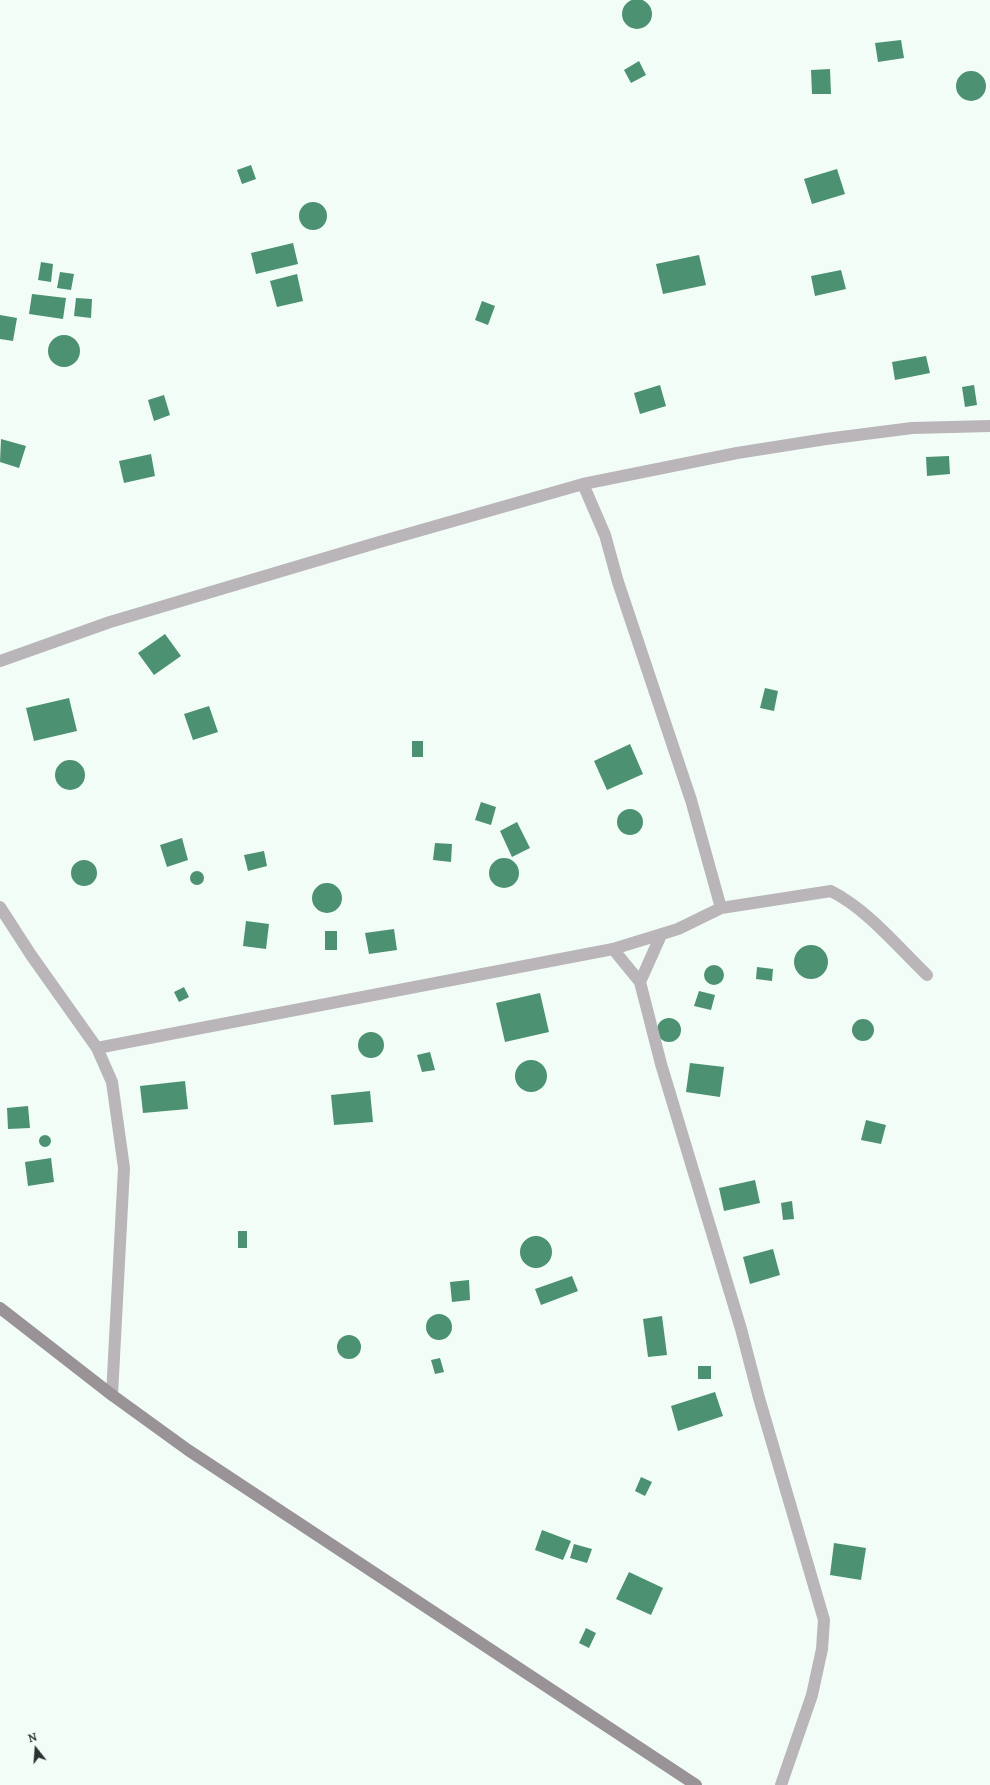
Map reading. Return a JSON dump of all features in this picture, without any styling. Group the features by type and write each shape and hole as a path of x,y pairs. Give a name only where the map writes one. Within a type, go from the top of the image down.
{"street":[{"path":"0,661 110,622 368,545 583,484 737,453 826,439 912,428 990,426"},
{"path":"583,484 605,535 618,582 691,800 721,908"},
{"path":"97,1048 613,949 660,935 692,923 721,908 831,891 847,899 862,912 927,975"},
{"path":"0,907 31,955 97,1048 112,1082 124,1168 112,1396"},
{"path":"640,982 660,935"},
{"path":"613,949 640,982 660,1064 741,1329 763,1413 824,1620 822,1649 812,1695 781,1785"},
{"path":"0,1308 112,1396 188,1450 696,1785"}],"building":[{"path":"637,-1 648,3 652,14 648,25 637,29 626,25 622,14 626,3"},
{"path":"901,40 904,58 878,62 875,43"},
{"path":"639,61 646,75 631,83 624,70"},
{"path":"830,69 831,94 812,94 811,70"},
{"path":"971,71 982,75 986,86 982,97 971,101 960,97 956,86 960,75"},
{"path":"251,165 256,179 242,184 237,170"},
{"path":"837,169 845,194 812,204 804,179"},
{"path":"313,202 323,206 327,216 323,226 313,230 303,226 299,216 303,206"},
{"path":"293,243 298,264 256,274 251,253"},
{"path":"699,255 706,285 663,294 656,264"},
{"path":"41,262 53,264 51,282 38,280"},
{"path":"841,270 846,289 815,296 811,276"},
{"path":"60,272 74,274 71,290 57,288"},
{"path":"297,274 303,301 277,307 270,281"},
{"path":"32,294 66,298 63,319 29,314"},
{"path":"76,298 92,299 91,318 74,316"},
{"path":"482,301 495,306 488,325 475,320"},
{"path":"0,315 17,318 13,341 0,339"},
{"path":"61,335 67,335 77,342 80,351 79,357 73,364 67,367 61,367 51,360 48,354 48,348 55,338"},
{"path":"926,356 930,373 895,380 892,362"},
{"path":"660,385 666,406 640,414 634,393"},
{"path":"974,385 977,405 965,407 962,387"},
{"path":"164,395 170,415 154,421 148,400"},
{"path":"1,439 26,446 19,468 0,462"},
{"path":"151,454 155,476 124,483 119,461"},
{"path":"949,456 950,474 927,476 926,457"},
{"path":"165,634 181,656 154,675 138,653"},
{"path":"765,688 778,691 774,711 760,708"},
{"path":"69,698 77,731 34,741 26,708"},
{"path":"209,706 218,732 193,740 184,714"},
{"path":"412,741 423,741 423,757 412,757"},
{"path":"630,744 643,774 607,790 594,761"},
{"path":"70,760 81,764 85,775 81,786 70,790 59,786 55,775 59,764"},
{"path":"481,802 496,807 491,825 475,820"},
{"path":"630,809 640,812 643,822 640,832 630,835 620,832 617,822 620,812"},
{"path":"517,822 530,848 512,857 500,831"},
{"path":"182,838 188,860 167,867 160,845"},
{"path":"435,843 452,844 451,862 433,860"},
{"path":"264,851 267,866 248,871 244,855"},
{"path":"504,858 514,863 519,873 514,883 504,888 494,883 489,873 494,863"},
{"path":"84,860 93,864 97,873 93,882 84,886 75,882 71,873 75,864"},
{"path":"194,871 200,871 204,875 204,881 200,885 194,885 190,881 190,875"},
{"path":"327,883 338,887 342,898 338,909 327,913 316,909 312,898 316,887"},
{"path":"246,921 269,924 266,949 243,946"},
{"path":"394,929 397,950 369,954 365,933"},
{"path":"325,931 337,931 337,950 325,950"},
{"path":"808,945 814,945 818,946 825,952 828,962 827,969 821,976 814,979 808,979 804,978 797,972 794,965 794,959 795,955 801,948"},
{"path":"714,965 721,968 724,975 721,982 714,985 707,982 704,975 707,968"},
{"path":"757,967 773,969 772,981 756,979"},
{"path":"184,987 189,997 179,1002 174,992"},
{"path":"699,991 715,995 711,1010 694,1006"},
{"path":"540,993 549,1032 505,1042 496,1003"},
{"path":"669,1018 674,1019 680,1025 680,1035 674,1041 669,1042 664,1041 658,1035 657,1030 658,1025 664,1019"},
{"path":"863,1019 867,1020 873,1026 873,1034 867,1040 863,1041 859,1040 853,1034 852,1030 853,1026 859,1020"},
{"path":"371,1032 380,1036 384,1045 380,1054 371,1058 362,1054 358,1045 362,1036"},
{"path":"430,1052 435,1070 422,1072 417,1055"},
{"path":"531,1060 540,1063 544,1067 547,1076 544,1085 540,1089 531,1092 522,1089 518,1085 515,1076 518,1067 522,1063"},
{"path":"690,1063 724,1067 720,1097 686,1092"},
{"path":"185,1081 188,1109 143,1113 140,1086"},
{"path":"370,1091 373,1122 334,1125 331,1095"},
{"path":"28,1106 30,1128 8,1129 7,1108"},
{"path":"866,1120 886,1125 881,1144 861,1140"},
{"path":"43,1135 47,1135 51,1141 47,1147 43,1147 39,1143 39,1139"},
{"path":"51,1158 54,1182 28,1186 25,1162"},
{"path":"755,1180 760,1203 724,1211 719,1188"},
{"path":"792,1201 794,1219 783,1220 781,1203"},
{"path":"238,1231 247,1231 247,1248 238,1248"},
{"path":"533,1236 539,1236 549,1243 552,1252 551,1258 545,1265 539,1268 533,1268 523,1261 520,1255 520,1249 527,1239"},
{"path":"773,1249 780,1275 750,1284 743,1257"},
{"path":"572,1276 578,1291 541,1305 535,1289"},
{"path":"469,1280 470,1300 452,1302 450,1282"},
{"path":"439,1314 448,1318 452,1327 448,1336 439,1340 430,1336 426,1327 430,1318"},
{"path":"662,1316 667,1355 648,1357 643,1319"},
{"path":"349,1335 354,1336 360,1342 360,1352 354,1358 349,1359 344,1358 338,1352 337,1347 338,1342 344,1336"},
{"path":"440,1358 444,1372 435,1374 431,1360"},
{"path":"698,1366 711,1366 711,1379 698,1379"},
{"path":"715,1392 723,1416 678,1431 671,1406"},
{"path":"641,1477 652,1482 645,1496 635,1491"},
{"path":"542,1530 571,1541 563,1560 535,1550"},
{"path":"834,1543 866,1548 861,1580 830,1575"},
{"path":"574,1544 592,1549 587,1563 570,1558"},
{"path":"629,1572 663,1588 651,1615 616,1599"},
{"path":"586,1628 596,1633 589,1648 579,1643"}]}
